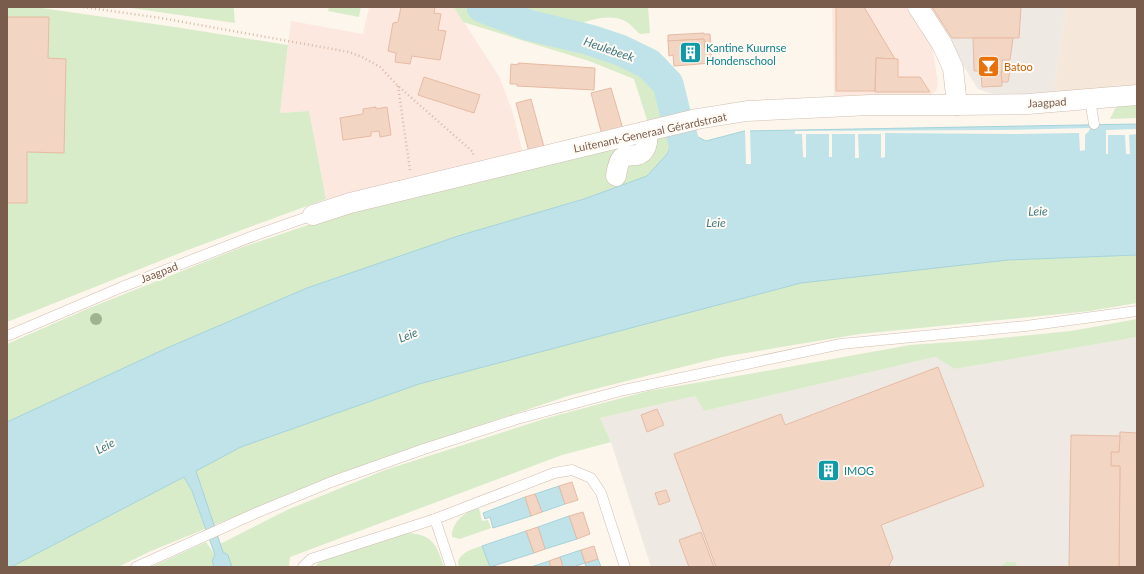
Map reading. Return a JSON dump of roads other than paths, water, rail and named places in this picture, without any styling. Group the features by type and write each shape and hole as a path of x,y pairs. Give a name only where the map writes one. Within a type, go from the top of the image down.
{"street":[{"path":"918,7 942,44 953,68 957,105"},
{"name":"Jaagpad","path":"957,105 1048,103 1137,95"},
{"name":"Luitenant-Generaal Gérardstraat","path":"313,215 350,202 477,171 651,133 697,119 757,111 870,105 957,105"},
{"path":"616,176 618,164 621,159 628,155 638,155 642,153 651,133"}],"lane":[{"path":"1090,100 1094,124"},
{"name":"Jaagpad","path":"7,336 122,287 256,235 313,215"},
{"path":"136,567 216,530 331,482 424,449 517,419 624,390 841,344 1026,326 1137,311"},
{"path":"303,567 311,559 435,518 554,473 572,470 591,478 601,493 625,567"},
{"path":"435,518 451,567"}],"water":[{"name":"Leie","path":"1137,124 1137,255 1008,260 801,283 419,384 241,447 196,471 223,552 228,555 232,567 214,567 212,561 215,555 192,491 184,477 11,567 7,567 7,422 167,348 307,288 458,236 584,199 647,176 668,153 673,138 694,135 706,141 744,131"},
{"path":"559,486 565,504 542,512 535,494"},
{"path":"525,497 531,516 493,528 490,517 485,519 483,513"},
{"path":"569,516 577,539 545,549 538,527"},
{"path":"526,531 534,553 490,567 482,546"},
{"path":"581,550 585,563 573,567 563,567 560,557"},
{"path":"598,559 601,567 586,567 585,563"},
{"path":"549,561 551,567 531,567"}],"waterway":[{"name":"Heulebeek","path":"482,7 528,25 590,40 620,50 649,64 668,84 684,143 685,179"}],"place":[{"name":"Kantine Kuurnse Hondenschool","path":"690,53"},
{"name":"Batoo","path":"988,66"},
{"name":"IMOG","path":"829,470"}]}
